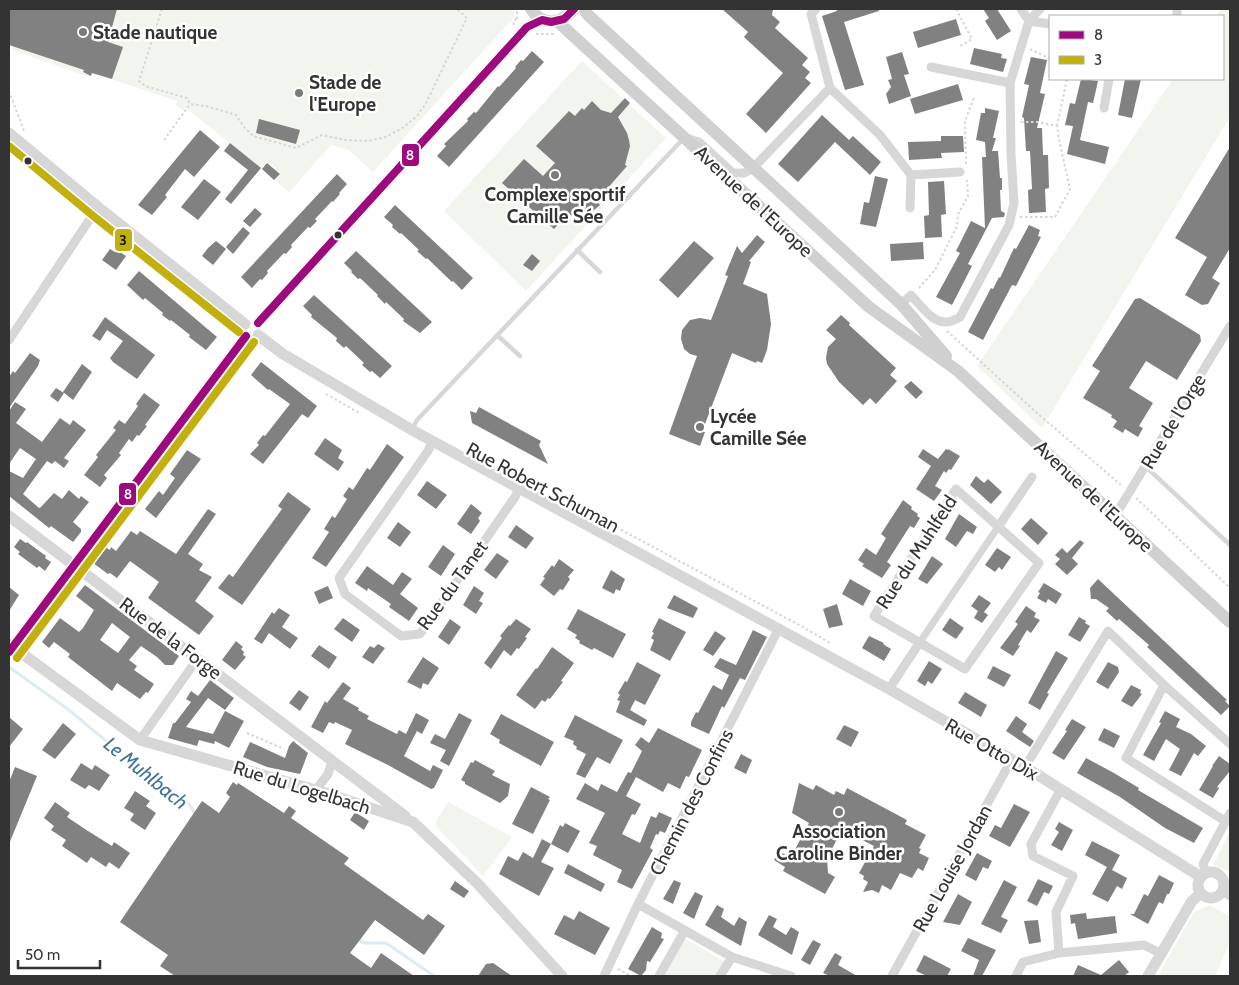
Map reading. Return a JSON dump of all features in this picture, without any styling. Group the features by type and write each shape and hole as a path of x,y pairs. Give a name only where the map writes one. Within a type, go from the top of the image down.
{"main road":[{"path":"532,10 542,20 557,21 564,19 574,9"},
{"name":"Avenue de l'Europe","path":"584,9 587,14 901,304 958,371 1230,622"},
{"name":"Avenue de l'Europe","path":"557,21 869,307 958,371"}],"street":[{"path":"816,9 812,14 830,88 880,135 911,175 910,208"},
{"path":"1021,9 1029,21 1049,24"},
{"path":"901,304 911,295 935,321 946,327 960,317 1009,225 1014,203 1010,83 1029,21 1040,9"},
{"path":"527,27 532,10"},
{"path":"258,323 527,27 542,20"},
{"path":"931,67 1010,83"},
{"path":"1104,108 1109,80"},
{"path":"685,137 699,142 733,173 744,173 753,168 830,88"},
{"path":"9,133 245,330 251,338 258,335 261,329 258,323 251,320 245,330 73,565 10,648"},
{"path":"911,175 963,171"},
{"path":"9,340 98,207"},
{"name":"Rue de l'Orge","path":"1115,516 1230,326"},
{"name":"Rue Robert Schuman","path":"258,335 283,354 432,442 779,628"},
{"name":"Rue du Tanet","path":"432,442 428,451 339,578 345,594 401,636 420,634 515,498 519,488"},
{"path":"889,689 1032,477"},
{"name":"Rue du Muhlfeld","path":"956,489 998,527 1038,563 966,669 874,616 956,489"},
{"name":"Rue de la Forge","path":"9,516 413,822"},
{"name":"Rue Otto Dix","path":"779,628 1012,759 1203,875 1212,872 1222,878 1226,893 1212,898 1206,897 1201,893"},
{"name":"Chemin des Confins","path":"604,976 638,904 779,628"},
{"path":"1025,767 1108,630 1164,685 1230,744"},
{"name":"Rue du Logelbach","path":"10,648 140,740 316,790 413,822 478,884 562,976"},
{"path":"140,740 198,658"},
{"path":"1148,976 1192,901 1201,893 1198,888 1203,875 1203,864 1228,817 1126,758 1164,685"},
{"name":"Rue Louise Jordan","path":"893,976 1012,759"},
{"path":"316,790 328,774 332,762"},
{"path":"1059,953 1056,912 1073,876 1033,856 1032,844 1061,789"},
{"path":"638,904 732,957 791,976"},
{"path":"659,976 685,930"},
{"path":"1016,976 1023,962 1059,953 1144,945 1160,953"},
{"path":"720,976 732,957"}],"lane":[{"path":"412,430 417,420 685,137"},
{"path":"577,250 600,272"},
{"path":"497,335 520,356"},
{"path":"1145,466 1230,546"}],"path":[{"path":"162,9 139,81 145,86 187,98 190,104"},
{"path":"190,104 206,106 236,115 253,136 296,148 322,135 345,140 368,141 386,137 404,127 417,116 426,103 467,18 457,9"},
{"path":"956,9 972,39 960,46"},
{"path":"1022,45 1049,59"},
{"path":"1010,217 1055,217 1070,189 1057,126 1066,80"},
{"path":"9,91 26,134"},
{"path":"911,295 935,270 957,226 958,214 968,196 963,171 966,121 974,97"},
{"path":"164,140 190,104"},
{"path":"1010,122 1037,122 1057,126"},
{"path":"946,327 1037,413 1129,492 1230,588"},
{"name":"Rue Robert Schuman","path":"604,521 804,627"},
{"path":"247,733 284,749"},
{"path":"610,964 631,976"}],"shaded area":[{"name":"Stade de l'Europe","path":"26,9 514,9 515,16 373,172 349,150 331,145 289,192 276,181 281,173 267,161 261,168 195,115 185,108 183,110 176,105 177,101 93,73 90,77 12,50"},
{"path":"1221,9 1230,9 1230,117 1042,428 977,366 1172,80 1224,80 1224,15 1217,15"},
{"name":"Complexe sportif Camille Sée","path":"582,61 666,138 526,291 444,211"},
{"path":"448,802 512,837 483,876 436,826 436,822"},
{"path":"1230,831 1230,872 1213,865"},
{"path":"1210,905 1230,917 1230,942 1215,976 1158,976 1194,912"},
{"path":"684,938 725,962 716,976 662,976"}],"building":[{"name":"Stade nautique","path":"9,9 117,9 108,42 123,47 112,79 92,73 91,76 83,72 84,70 9,45"},
{"path":"722,9 773,9 772,15 780,22 775,28 808,58 802,65 810,72 805,78 811,83 766,133 746,114 783,73 744,37 748,32"},
{"path":"836,9 879,9 879,11 844,22 864,85 845,90 822,16 837,11"},
{"path":"983,9 997,9 1011,31 997,40 985,21 989,18"},
{"path":"956,19 961,35 918,48 913,32"},
{"path":"974,48 1002,54 1001,58 1007,59 1003,72 970,64"},
{"path":"532,51 544,62 449,167 437,156 446,146 444,144 468,121 467,119 474,112 476,113 521,60 523,61"},
{"path":"902,52 909,74 904,75 911,96 889,104 886,94 891,87 888,80 892,79 886,57"},
{"path":"1031,57 1047,60 1040,93 1045,94 1037,128 1042,128 1043,155 1048,155 1049,188 1045,189 1046,212 1029,213 1028,190 1032,189 1030,151 1026,151 1024,118 1022,117 1029,85 1024,84"},
{"path":"1081,80 1098,81 1093,103 1088,102 1080,140 1109,147 1105,164 1067,154 1073,126 1065,125 1070,103 1075,104"},
{"path":"1125,80 1141,80 1132,118 1118,115"},
{"path":"958,84 963,100 915,114 910,99"},
{"path":"625,98 630,103 618,117 629,140 630,146 625,165 627,166 599,198 597,201 600,205 594,210 581,216 567,215 554,229 502,183 524,159 543,176 555,163 536,146 569,111 575,116 592,101 601,110 611,113"},
{"path":"985,108 999,111 993,138 996,138 992,151 998,151 1000,178 1002,178 1002,190 1000,190 1001,211 1005,213 1004,217 992,218 968,264 972,266 952,305 936,297 960,253 956,251 971,221 985,228 982,157 986,157 985,142 976,140 981,113 985,113"},
{"path":"822,115 849,140 853,136 881,162 870,175 835,142 798,182 778,164"},
{"path":"259,119 300,130 296,144 256,133"},
{"path":"200,130 220,147 194,177 185,169 165,195 167,197 152,215 138,205"},
{"path":"941,136 963,136 964,152 941,153 942,158 909,160 908,142 941,141"},
{"path":"230,143 261,168 231,204 225,199 248,170 224,151"},
{"path":"1230,147 1230,248 1212,278 1220,283 1208,304 1202,305 1185,295 1207,257 1175,238"},
{"path":"267,163 280,174 274,180 262,169"},
{"path":"337,174 347,184 340,194 315,219 317,221 310,228 308,227 291,245 292,247 286,254 284,253 267,271 268,273 262,280 260,279 252,288 241,277"},
{"path":"875,176 888,179 876,227 860,224 864,202 869,203"},
{"path":"204,179 221,192 198,220 181,207"},
{"path":"944,181 946,214 941,215 942,237 925,238 924,216 929,215 928,182"},
{"path":"395,205 473,278 462,290 417,251 419,250 392,227 393,225 384,217"},
{"path":"255,208 262,214 250,227 243,221"},
{"path":"1029,225 1040,230 1038,236 1041,237 1016,286 1012,285 983,340 968,332 991,288 993,289 1000,278 1014,248 1016,249"},
{"path":"243,227 250,233 233,254 226,247"},
{"path":"757,235 765,242 749,261 751,262 743,284 767,294 771,324 767,350 762,363 757,361 756,363 732,353 702,432 705,432 700,446 669,434 697,356 690,354 684,349 681,339 682,330 690,320 700,318 711,320 728,276 725,275 737,246 742,253"},
{"path":"216,241 226,249 213,265 202,256"},
{"path":"694,241 714,258 678,298 659,280"},
{"path":"923,242 924,259 891,261 890,244"},
{"path":"110,249 115,252 117,250 126,256 116,270 102,260"},
{"path":"356,251 432,322 420,333 403,321 404,319 386,302 385,304 360,278 358,279 351,272 344,263"},
{"path":"532,254 540,261 532,271 523,265"},
{"path":"139,271 217,337 206,350 127,285"},
{"path":"314,295 392,366 380,378 362,365 364,363 346,346 344,348 336,341 337,338 311,317 312,315 303,306"},
{"path":"1140,298 1200,335 1201,341 1177,380 1146,361 1129,388 1153,403 1139,426 1143,428 1138,437 1125,429 1123,433 1113,427 1117,421 1111,417 1112,415 1083,398 1100,371 1092,366 1135,299"},
{"path":"841,315 850,323 849,325 896,368 890,375 897,381 876,404 870,398 863,405 839,382 827,364 828,347 836,339 826,330"},
{"path":"105,317 155,355 137,379 110,358 123,341 107,330 100,341 92,336"},
{"path":"30,353 40,360 38,366 9,408 9,377 13,371 15,373"},
{"path":"261,362 317,406 308,418 302,414 263,464 250,454 259,445 257,443 263,435 265,436 290,404 268,390 251,375"},
{"path":"82,364 92,372 73,400 63,392"},
{"path":"911,381 923,392 916,399 904,387"},
{"path":"56,388 64,393 58,402 50,396"},
{"path":"144,393 160,405 139,436 137,435 132,442 129,439 119,453 121,455 104,475 107,478 100,487 84,475 98,457 96,455 116,430 113,428 119,420 125,424 138,406 136,404"},
{"path":"15,402 26,409 16,423 42,442 60,418 70,425 73,420 86,430 64,458 69,461 64,468 55,461 52,464 47,461 23,494 39,508 54,493 62,499 69,490 79,499 81,496 89,502 73,522 81,529 81,532 73,542 51,526 49,528 9,496 9,471 23,478 36,459 20,448 9,464 9,411"},
{"path":"479,407 541,441 539,445 548,464 472,423 470,411 476,413"},
{"path":"325,438 342,450 338,458 344,462 338,471 314,454"},
{"path":"387,444 404,457 326,567 312,558 329,532 324,529 332,516 335,518 347,499 343,496 349,487 353,490 367,468 370,470"},
{"path":"923,449 938,459 946,449 960,456 951,470 949,469 946,473 944,471 935,486 942,490 934,501 916,489 931,466 918,457"},
{"path":"187,450 201,459 156,518 145,509 159,491 163,495 175,478 170,474"},
{"path":"976,476 984,483 988,479 1002,492 991,504 970,485"},
{"path":"427,481 447,495 436,509 417,495"},
{"path":"288,492 311,509 242,605 218,588 229,574 233,577 282,509 278,506"},
{"path":"903,500 912,507 911,509 920,518 914,528 910,526 887,562 891,565 882,578 862,566 864,564 858,560 866,548 876,555 886,538 881,534"},
{"path":"471,504 482,513 478,518 480,521 471,534 457,524"},
{"path":"208,509 216,514 188,554 203,564 199,570 212,577 195,601 214,616 199,635 148,598 159,582 130,561 117,578 93,563 105,547 110,550 111,547 116,551 131,531 137,535 140,531 176,554"},
{"path":"959,514 977,527 973,534 967,531 956,547 945,539"},
{"path":"1031,518 1048,533 1038,545 1021,529"},
{"path":"398,522 411,532 400,547 387,538"},
{"path":"516,525 534,538 526,549 508,537"},
{"path":"20,539 46,556 45,558 51,562 45,571 39,566 37,568 18,554 20,552 14,547"},
{"path":"1080,540 1084,543 1072,558 1078,564 1067,575 1055,564 1060,559 1055,555 1062,548 1067,553"},
{"path":"443,545 455,554 441,576 428,567"},
{"path":"997,548 1011,557 1002,570 999,567 995,572 985,565"},
{"path":"497,553 509,561 496,579 484,570"},
{"path":"932,556 943,564 927,584 918,579"},
{"path":"559,559 574,570 568,577 570,579 563,590 560,589 554,596 540,585 545,578 543,577 552,565 554,567"},
{"path":"367,566 393,585 402,572 412,579 400,594 418,608 409,621 389,607 391,604 368,588 367,591 355,583"},
{"path":"611,570 625,579 620,591 616,589 614,594 602,588"},
{"path":"850,579 871,591 863,606 842,594"},
{"path":"1098,579 1227,700 1225,701 1230,706 1221,715 1147,647 1149,645 1119,619 1117,621 1106,611 1109,608 1096,599 1091,599 1090,588"},
{"path":"1044,583 1062,594 1056,604 1048,599 1046,603 1037,598 1040,593 1038,592"},
{"path":"85,585 179,656 173,665 165,665 141,646 129,660 137,666 134,670 154,684 148,693 146,692 140,699 117,683 112,691 68,657 70,654 54,642 49,648 42,642 60,618 79,632 83,628 94,610 76,596","holes":["112,623 130,637 118,653 100,640"]},
{"path":"328,586 333,598 319,604 314,592"},
{"path":"474,586 484,593 479,601 483,603 476,614 463,605"},
{"path":"9,587 19,595 9,611"},
{"path":"674,595 698,608 693,618 667,608"},
{"path":"979,595 991,603 984,612 988,615 982,623 974,618 978,611 971,606"},
{"path":"837,604 843,625 829,628 823,609"},
{"path":"1026,606 1036,613 1034,617 1040,620 1031,633 1027,630 1013,656 1000,648 1018,624 1015,622"},
{"path":"279,608 290,615 282,627 298,638 290,649 269,633 262,644 254,639 272,612 274,614"},
{"path":"578,609 626,634 613,658 579,643 580,641 575,638 577,635 567,629"},
{"path":"1079,617 1090,626 1080,642 1068,635"},
{"path":"343,618 360,630 352,642 334,629"},
{"path":"659,618 686,632 670,661 650,650 654,640 651,638 654,633 652,632"},
{"path":"950,618 964,628 956,639 942,630"},
{"path":"450,619 461,627 449,645 438,637"},
{"path":"516,619 531,629 525,637 527,638 511,656 504,650 491,669 484,663 502,638 500,636"},
{"path":"753,630 767,637 745,680 740,678 724,708 722,706 709,734 691,726 696,712 698,713 713,685 722,690 729,675 714,667 720,658 736,665"},
{"path":"715,631 726,638 713,656 703,650"},
{"path":"869,636 884,643 891,649 884,661 862,648"},
{"path":"236,641 243,647 241,649 246,657 235,670 222,660"},
{"path":"378,644 385,648 373,664 362,657 370,646 374,648"},
{"path":"319,645 337,657 329,669 311,656"},
{"path":"552,647 574,663 550,699 548,698 545,702 542,700 535,709 516,695"},
{"path":"1056,651 1068,658 1047,693 1049,694 1040,710 1028,703"},
{"path":"423,657 439,668 428,685 423,683 421,689 407,682"},
{"path":"929,661 942,669 932,684 928,681 925,686 917,681"},
{"path":"637,662 661,675 645,705 635,700 630,710 647,720 644,726 616,712 620,701 617,700 620,695 618,693 625,681 627,682"},
{"path":"1108,662 1118,667 1119,672 1108,689 1096,682"},
{"path":"993,666 1011,675 1004,687 987,678"},
{"path":"210,680 234,698 225,710 208,698 186,727 213,734 225,711 244,721 229,748 215,741 214,744 199,740 197,746 168,738 173,723 175,723 191,702 186,699 191,691 198,696"},
{"path":"343,682 351,688 343,699 369,716 367,719 397,734 399,730 406,734 416,713 429,720 422,734 417,731 404,756 430,771 433,765 443,770 434,788 431,789 345,744 352,730 335,722 334,724 329,722 323,733 311,727 325,701 327,703"},
{"path":"1131,685 1141,690 1140,693 1142,694 1132,707 1121,701"},
{"path":"299,690 309,697 300,711 289,703"},
{"path":"965,692 987,705 981,717 958,703"},
{"path":"1165,711 1180,719 1176,727 1191,734 1206,746 1198,756 1194,753 1181,776 1169,770 1180,749 1166,739 1154,761 1143,755 1161,723 1159,722"},
{"path":"459,713 472,720 449,766 440,761 446,750 430,743 435,734 445,739"},
{"path":"501,714 554,742 541,766 499,743 500,740 490,734"},
{"path":"575,715 623,740 610,764 597,757 585,778 576,774 586,754 576,749 577,747 573,744 574,741 564,737"},
{"path":"1016,716 1027,724 1022,732 1034,741 1030,747 1006,731"},
{"path":"9,717 23,729 9,747"},
{"path":"1072,719 1086,727 1064,760 1052,753 1067,731 1065,730"},
{"path":"63,723 76,734 55,759 42,750"},
{"path":"844,725 859,732 851,747 836,739"},
{"path":"658,728 702,750 689,777 686,776 680,789 668,783 663,792 636,777 626,796 641,804 635,815 632,814 622,834 640,843 651,816 656,818 659,812 672,818 665,833 660,831 658,835 656,834 650,848 653,850 632,889 617,882 622,870 593,855 597,846 589,843 605,813 576,799 585,783 598,791 601,784 617,792 628,772 631,773 642,751 635,745 641,737 649,743"},
{"path":"1104,728 1120,736 1114,748 1098,740"},
{"path":"293,741 308,753 300,774 267,767 243,757 250,742 285,758"},
{"path":"741,754 752,760 746,774 734,768"},
{"path":"1219,756 1230,764 1230,771 1217,787 1219,788 1213,798 1199,790"},
{"path":"1086,758 1114,773 1139,788 1138,790 1203,828 1194,843 1165,828 1120,797 1077,773"},
{"path":"475,760 495,771 492,775 510,784 508,796 500,803 461,780 471,762 473,763"},
{"path":"81,763 92,770 95,765 110,775 99,791 89,785 85,789 70,780"},
{"path":"15,767 37,776 9,844 9,782"},
{"path":"233,782 237,785 238,783 284,813 289,806 296,811 291,818 349,858 344,864 423,920 428,914 445,926 424,955 375,920 350,953 371,968 381,953 414,976 175,976 160,966 168,955 120,922 202,801 219,813 230,797 226,793"},
{"path":"799,783 813,790 816,785 834,795 836,791 844,795 847,788 907,820 905,824 926,835 919,848 921,849 919,853 929,858 923,871 918,868 912,878 900,873 891,890 882,885 879,893 872,890 863,892 868,882 859,873 874,846 842,830 827,858 828,873 835,877 825,894 783,871 785,867 774,860 779,852 791,857 809,823 792,813"},
{"path":"531,787 550,797 533,834 512,824"},
{"path":"135,791 150,801 146,806 156,813 145,830 130,820 134,814 124,808"},
{"path":"55,802 70,813 67,817 112,846 114,842 130,853 119,869 109,862 106,867 91,857 87,863 62,846 66,840 51,830 54,826 44,818"},
{"path":"1014,804 1030,812 1010,847 989,836 995,825 1001,828"},
{"path":"355,812 369,821 364,830 350,820"},
{"path":"1059,822 1073,830 1062,851 1051,845 1059,832 1055,829"},
{"path":"565,823 580,831 568,853 551,844 560,825 563,827"},
{"path":"542,839 551,844 541,862 554,868 539,896 499,874 508,856 518,861 523,852 533,858"},
{"path":"1092,841 1120,855 1112,870 1127,878 1122,889 1117,886 1108,902 1092,894 1107,867 1085,855"},
{"path":"977,853 992,861 988,869 983,867 976,881 965,875"},
{"path":"568,864 605,884 601,892 564,873"},
{"path":"1159,875 1174,883 1163,904 1159,902 1148,924 1130,914 1134,914 1144,894 1148,896"},
{"path":"1038,879 1053,886 1049,894 1044,892 1037,906 1027,901"},
{"path":"674,880 681,883 673,904 663,899"},
{"path":"1004,880 1017,887 1001,917 1008,920 1001,933 981,924"},
{"path":"455,881 469,891 464,898 450,889"},
{"path":"695,892 703,896 694,919 683,913"},
{"path":"958,894 972,902 960,925 943,922"},
{"path":"717,905 724,909 721,917 734,926 739,917 747,922 741,946 705,925"},
{"path":"579,911 610,928 595,955 554,934 564,915 574,920"},
{"path":"1086,913 1087,919 1115,916 1117,933 1078,939 1075,923 1071,924 1070,915"},
{"path":"769,915 777,919 773,927 786,935 791,927 799,932 792,955 758,935"},
{"path":"1038,920 1041,942 1029,944 1024,921"},
{"path":"652,927 662,933 661,938 664,939 650,962 647,961 646,970 641,976 628,969"},
{"path":"968,938 996,950 982,976 973,976 979,960 961,951"},
{"path":"813,940 821,944 810,965 801,960"},
{"path":"835,953 842,957 838,965 857,976 830,976 823,973"},
{"path":"924,955 951,969 947,976 927,976 916,971"},
{"path":"1119,960 1129,972 1124,976 1073,976 1078,965 1101,975"},
{"path":"493,963 512,976 478,976 486,964"}],"waterway":[{"name":"Le Muhlbach","path":"9,667 69,710 142,771 189,804 196,815"},
{"name":"Le Muhlbach","path":"356,938 364,943 386,943 434,976"}],"transit line":[{"name":"8","path":"258,323 527,27 542,20 551,22 564,19 574,9"},
{"name":"3","path":"9,146 239,332"},
{"name":"8","path":"9,652 246,336"},
{"name":"3","path":"17,658 254,342"}],"place":[{"name":"Stade nautique","path":"83,32"},
{"name":"Stade de l'Europe","path":"299,93"},
{"name":"Complexe sportif Camille Sée","path":"555,175"},
{"name":"Lycée Camille Sée","path":"700,427"},
{"name":"Association Caroline Binder","path":"839,812"}]}
